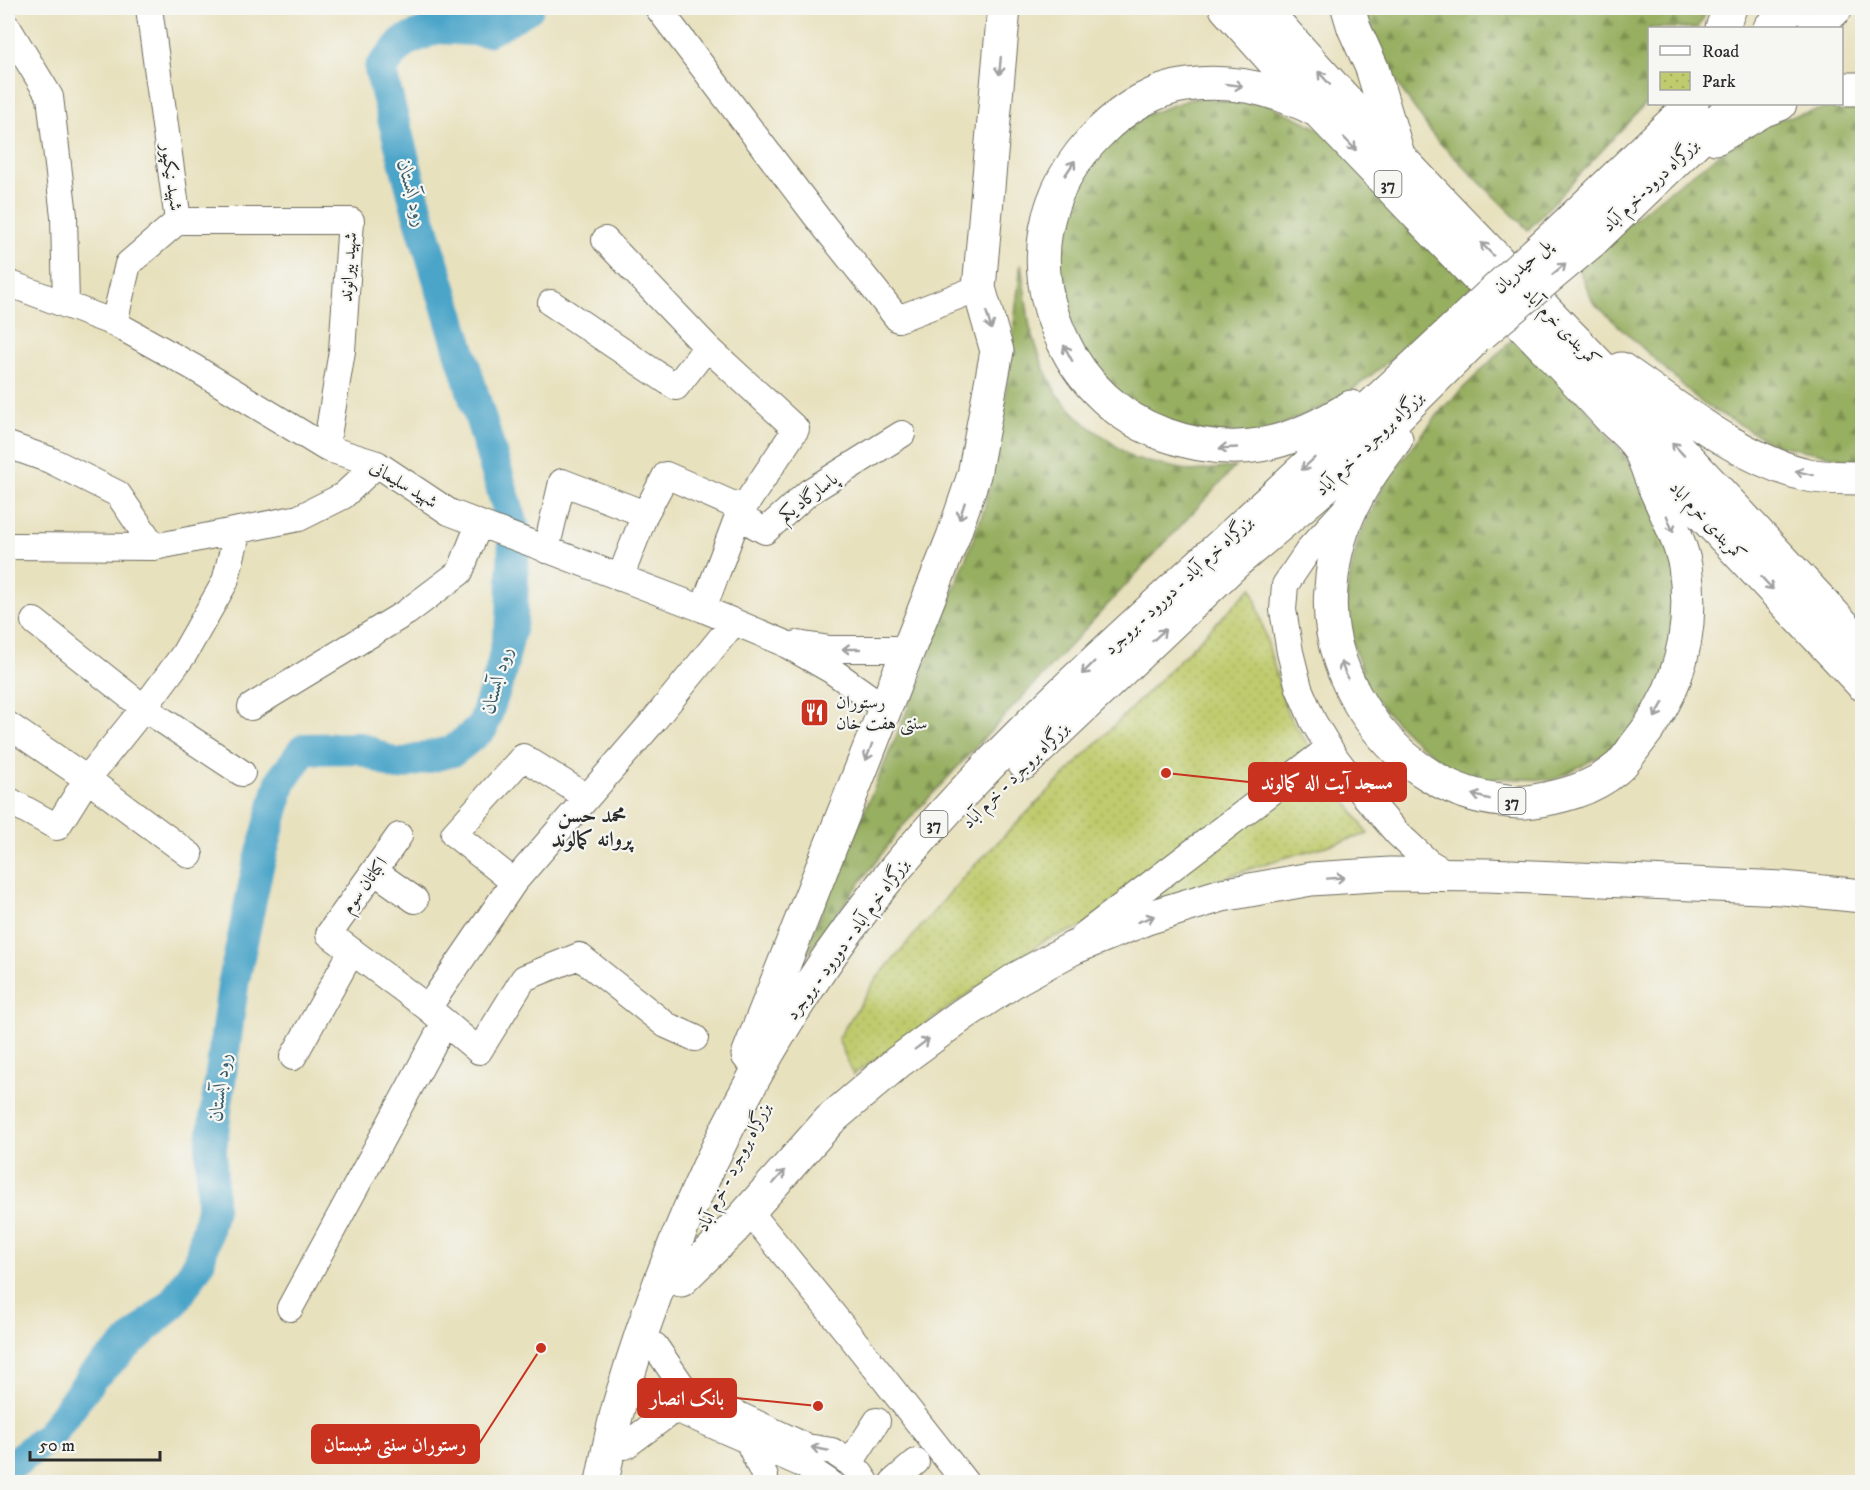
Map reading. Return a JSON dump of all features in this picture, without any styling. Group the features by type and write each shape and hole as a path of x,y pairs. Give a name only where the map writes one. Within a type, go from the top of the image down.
{"highway":[{"name":"37","path":"684,1219 910,649 974,475 997,351 979,288 1004,8"},
{"name":"کمربندی خرم آباد","path":"1226,8 1318,111 1563,347 1863,645"},
{"name":"کمربندی خرم آباد","path":"1263,8 1324,78 1400,159 1563,347"},
{"path":"1348,8 1354,28 1372,68 1400,159"},
{"path":"1722,27 1730,8"},
{"path":"1771,27 1791,8"},
{"path":"1816,27 1836,8"},
{"path":"1318,111 1269,90 1229,83 1186,85 1149,96 1115,117 1084,147 1061,181 1047,219 1043,252 1044,287 1052,318 1069,355 1085,379 1117,409 1147,429 1186,443 1216,448 1256,446 1291,438 1322,425 1469,330"},
{"path":"1843,89 1863,89"},
{"path":"1606,207 1671,105"},
{"name":"بزرگراه درود-خرم آباد","path":"1606,207 1691,105"},
{"name":"بزرگراه درود-خرم آباد","path":"1580,231 1606,207 1734,105"},
{"name":"37","path":"1606,207 1704,145 1764,110 1777,105"},
{"name":"پل حیدریان","path":"1469,330 1580,231"},
{"name":"37","path":"1469,330 1357,496 1342,532 1335,560 1330,590 1331,622 1341,666 1359,704 1380,733 1410,762 1450,787 1485,799 1524,802 1556,797 1576,792 1617,768 1649,729 1674,684 1688,627 1684,562 1637,446 1563,347"},
{"name":"بزرگراه خرم آباد - دورود - بروجرد","path":"602,1482 620,1398 651,1303 684,1219 726,1129 779,1034 823,966 882,886 933,825 1008,747 1118,639 1469,330"},
{"name":"بزرگراه بروجرد - خرم آباد","path":"616,1482 655,1346 700,1233 736,1158 792,1052 894,902 1037,751 1238,561 1333,480 1469,330"},
{"name":"37","path":"1563,347 1760,459 1809,475 1863,478"},
{"name":"کمربندی خرم اباد","path":"1563,347 1863,684"},
{"path":"681,1280 733,1229 830,1120 898,1062 962,1015 1018,978 1074,948 1147,918 1222,896 1311,879 1390,874 1783,888 1863,896"}],"street":[{"name":"شهید نیکپور","path":"114,323 128,264 178,221 148,8"},
{"path":"658,8 816,216 898,319 979,288"},
{"path":"8,28 50,97 64,216 66,305"},
{"name":"شهید بیرانوند","path":"178,221 351,221 342,351 326,448"},
{"path":"605,240 707,347 796,429 740,512 703,609"},
{"name":"شهید سلیمانی","path":"8,283 114,323 194,368 326,448 377,464 449,512 703,609 782,642 831,670 886,709"},
{"path":"551,303 676,387 707,347"},
{"name":"پاسارگاد یکم","path":"740,512 765,531 809,492 902,434"},
{"path":"8,445 50,460 118,494 154,547"},
{"path":"8,546 154,547 299,518 343,496 377,464"},
{"path":"620,578 645,514 666,475 740,512"},
{"path":"546,550 562,482 645,514"},
{"path":"1357,496 1310,548 1285,585 1283,610 1290,652 1299,688 1313,721 1329,748 1363,794 1397,833 1428,862 1450,875"},
{"path":"251,707 407,612 460,572 480,524"},
{"path":"8,800 57,827 87,778 184,654 225,582 238,530"},
{"path":"34,621 144,708 242,773"},
{"path":"290,1308 437,1015 514,882 655,719 734,622"},
{"name":"شهید سلیمانی","path":"782,642 830,649 910,649"},
{"path":"8,725 87,778 190,855"},
{"path":"1053,959 1329,748"},
{"path":"514,882 454,834 522,757 587,797"},
{"name":"اکباتان سوم","path":"352,951 329,934 399,837"},
{"path":"374,871 415,900"},
{"path":"293,1057 352,951 437,1015 479,1051 524,978 579,956 666,1025 695,1038"},
{"path":"749,1210 965,1482"},
{"path":"655,1346 685,1390 807,1447 832,1451 850,1462 866,1482"},
{"path":"625,1446 662,1418 678,1410 802,1464 829,1482"},
{"path":"850,1462 877,1421"},
{"path":"747,1439 765,1477 763,1482"},
{"path":"893,1482 916,1462"}],"green space":[{"path":"1364,8 1706,8 1699,27 1648,27 1648,101 1528,230 1435,138 1386,67 1366,22"},
{"path":"1193,98 1269,104 1328,133 1477,283 1438,323 1339,400 1256,435 1191,431 1126,401 1096,371 1062,312 1055,255 1075,186 1123,123"},
{"path":"1843,104 1862,105 1862,462 1773,444 1703,404 1593,302 1578,267 1657,200 1770,121"},
{"path":"1021,264 1030,328 1044,369 1058,396 1082,421 1134,459 1191,471 1235,467 901,828 800,963 917,687 984,510 1003,417"},
{"path":"1515,337 1577,398 1644,479 1677,561 1678,639 1655,699 1623,745 1553,780 1464,777 1416,742 1367,689 1347,625 1347,590 1358,539 1387,479 1443,408"},
{"path":"1252,587 1287,713 1368,834 1270,862 1045,940 853,1075 838,1038 877,978 967,873"}],"waterway":[{"name":"رود آبستان","path":"8,1468 49,1436 93,1376 174,1302 199,1263 212,1209 211,1148 233,985 257,871 281,781 304,749 360,748 397,765 453,751 482,728 500,675 512,620 514,529 417,209 380,69 403,42 437,28 488,31 528,8"}],"place":[{"name":"رستوران سنتی هفت خان","path":"815,712"},
{"name":"مسجد آیت اله کمالوند","path":"1166,773"},
{"name":"رستوران سنتی شبستان","path":"541,1348"},
{"name":"بانک انصار","path":"818,1406"}],"district":[{"name":"محمد حسن پروانه کمالوند","path":"592,827"}]}
